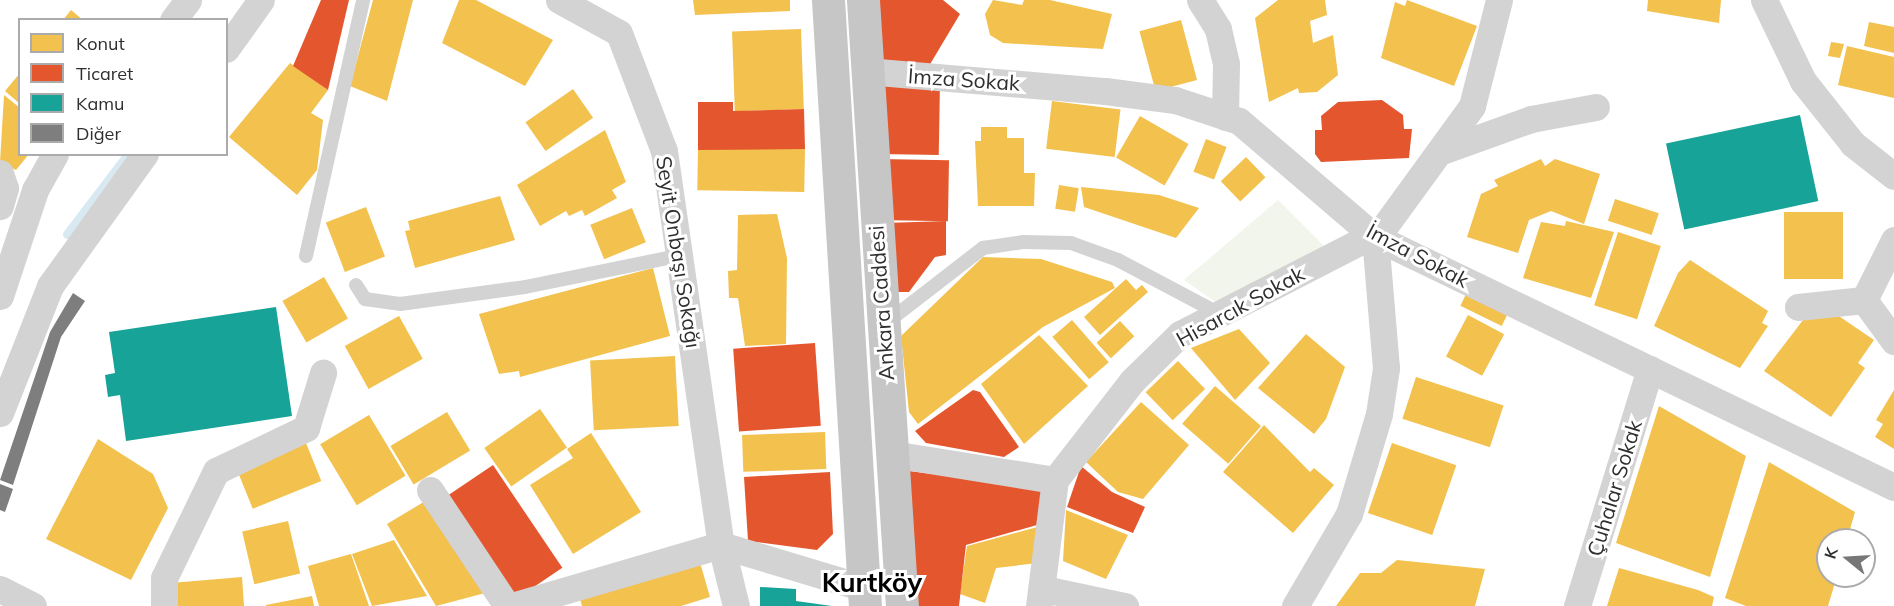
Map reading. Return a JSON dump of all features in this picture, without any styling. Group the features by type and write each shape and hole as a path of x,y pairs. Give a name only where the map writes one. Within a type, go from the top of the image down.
{"main road":[{"name":"Ankara Caddesi","path":"828,0 865,597"},
{"name":"Ankara Caddesi","path":"863,0 882,326 902,606"}],"street":[{"path":"174,18 188,0"},
{"path":"228,46 261,0"},
{"path":"1200,0 1218,29 1226,64 1225,117"},
{"name":"Hisarcık Sokak","path":"1055,480 1132,381 1180,334 1375,237 1472,106 1499,0"},
{"path":"1764,0 1803,81 1853,144 1894,176"},
{"name":"Seyit Onbaşı Sokağı","path":"570,3 620,33 640,81 664,151 682,255 721,545 736,606"},
{"name":"İmza Sokak","path":"866,72 1105,91 1175,100 1225,117 1283,155 1375,237 1894,487"},
{"path":"1439,152 1532,119 1596,107"},
{"path":"0,296 35,190 54,156"},
{"path":"0,413 50,286 144,156"},
{"path":"0,173 5,188 0,206"},
{"path":"1295,606 1349,514 1379,414 1386,368 1375,237"},
{"path":"1864,300 1894,240"},
{"path":"1798,307 1864,300"},
{"path":"1864,300 1894,341"},
{"name":"Çuhalar Sokak","path":"1577,606 1650,369"},
{"path":"164,606 164,578 216,471 306,428 323,373"},
{"path":"892,454 1055,480 1049,600 1125,606"},
{"path":"430,490 510,606 721,545 865,597"},
{"path":"0,589 33,606"}],"lane":[{"path":"306,256 363,0"},
{"path":"882,326 983,248 1023,242 1071,243 1118,260 1220,315"},
{"path":"356,285 365,299 400,304 525,286 682,255"}],"shaded area":[{"path":"1278,200 1325,247 1224,308 1184,280"}],"building: Konut":[{"path":"373,0 413,0 387,101 350,86"},
{"path":"459,0 476,0 553,40 525,86 442,43"},
{"path":"693,0 790,0 790,11 695,15"},
{"path":"993,0 1022,5 1024,0 1050,0 1112,14 1103,49 1003,43 990,35 985,14"},
{"path":"1278,0 1325,0 1327,15 1310,21 1313,43 1333,35 1338,75 1317,92 1299,93 1298,88 1269,102 1255,18"},
{"path":"1407,0 1477,26 1454,86 1381,58 1395,2 1405,6"},
{"path":"1648,0 1721,0 1719,23 1647,11"},
{"path":"71,10 81,18 65,18"},
{"path":"1181,20 1197,80 1156,91 1139,31"},
{"path":"1869,22 1894,27 1894,53 1864,46"},
{"path":"801,29 804,109 735,111 732,31"},
{"path":"1831,42 1844,44 1840,58 1828,56"},
{"path":"1847,46 1894,57 1894,98 1838,85"},
{"path":"290,63 328,90 311,113 323,120 317,170 297,195 229,137"},
{"path":"18,75 18,102 5,91"},
{"path":"573,89 593,118 546,151 525,122"},
{"path":"4,95 18,106 18,156 27,156 16,170 0,162"},
{"path":"1052,101 1120,109 1115,157 1046,149"},
{"path":"1140,116 1188,144 1164,186 1116,158"},
{"path":"981,127 1007,127 1007,138 1024,138 1024,173 1035,173 1034,206 978,206 975,141 981,141"},
{"path":"605,130 626,182 612,190 617,198 585,216 582,210 569,216 566,211 540,226 517,185"},
{"path":"1206,139 1227,147 1214,180 1193,172"},
{"path":"698,147 805,149 804,192 697,190"},
{"path":"1246,157 1265,177 1240,201 1221,181"},
{"path":"1541,159 1545,166 1555,159 1600,174 1584,224 1551,211 1529,220 1518,253 1467,237 1481,194 1498,186 1494,180"},
{"path":"1059,185 1079,188 1075,212 1055,209"},
{"path":"1081,187 1159,195 1199,208 1176,238 1084,207"},
{"path":"500,196 515,240 415,268 405,231 410,230 408,221"},
{"path":"1615,199 1659,213 1652,235 1608,221"},
{"path":"366,207 385,256 345,272 326,222"},
{"path":"632,208 646,242 604,259 590,225"},
{"path":"1784,212 1843,212 1843,279 1784,279"},
{"path":"777,214 787,258 786,344 745,346 738,298 729,298 728,271 737,270 738,215"},
{"path":"1566,221 1614,232 1591,298 1523,278 1541,222 1565,226"},
{"path":"1618,232 1661,246 1637,319 1594,305"},
{"path":"983,257 1041,259 1112,282 1115,288 1043,327 918,424 909,412 901,336"},
{"path":"1690,260 1768,311 1762,323 1768,326 1740,368 1654,326 1678,273"},
{"path":"653,268 670,336 520,377 519,371 499,374 479,314"},
{"path":"324,277 348,319 306,343 282,301"},
{"path":"1126,279 1136,290 1142,285 1148,292 1100,335 1084,317"},
{"path":"1470,286 1511,306 1502,326 1460,306"},
{"path":"1813,307 1827,308 1874,340 1858,363 1865,368 1831,417 1764,371"},
{"path":"1468,315 1504,334 1482,376 1446,356"},
{"path":"399,316 423,359 369,389 345,346"},
{"path":"1072,320 1109,362 1089,379 1052,337"},
{"path":"1120,321 1134,336 1111,358 1097,343"},
{"path":"1239,329 1270,363 1235,400 1191,348"},
{"path":"1306,334 1345,367 1326,419 1314,434 1258,388"},
{"path":"1039,335 1088,386 1024,444 981,384"},
{"path":"675,356 679,426 594,430 590,360"},
{"path":"1178,361 1205,389 1173,420 1146,392"},
{"path":"1416,377 1503,405 1490,447 1402,419"},
{"path":"1215,386 1261,426 1228,464 1182,424"},
{"path":"1894,390 1894,449 1875,437 1883,424 1876,420"},
{"path":"1141,402 1189,445 1143,499 1118,492 1086,462"},
{"path":"1659,406 1746,456 1710,577 1616,543"},
{"path":"540,409 567,448 511,487 484,448"},
{"path":"447,412 470,451 414,485 390,446"},
{"path":"369,415 406,476 357,505 320,444"},
{"path":"1264,425 1310,472 1314,468 1334,485 1293,533 1223,472"},
{"path":"825,432 826,469 743,472 742,435"},
{"path":"591,433 641,512 573,554 530,485 573,458 567,449"},
{"path":"98,439 153,474 168,508 131,580 46,539"},
{"path":"306,443 321,481 253,509 237,471"},
{"path":"1392,443 1456,465 1432,535 1368,513"},
{"path":"1769,462 1855,512 1850,528 1816,528 1816,588 1833,588 1828,606 1746,606 1725,598"},
{"path":"427,500 489,592 436,606 387,524"},
{"path":"1066,510 1128,535 1106,579 1063,561"},
{"path":"288,521 300,574 254,584 242,532"},
{"path":"1045,525 1038,563 996,568 985,603 960,594 967,546"},
{"path":"394,540 427,596 372,606 352,554"},
{"path":"351,554 369,606 319,606 308,566"},
{"path":"699,559 710,597 681,606 582,606 579,596"},
{"path":"1397,560 1485,569 1475,606 1336,606 1360,573 1381,573"},
{"path":"1619,568 1698,590 1714,597 1712,606 1607,606"},
{"path":"242,577 244,606 173,606 171,583"},
{"path":"312,596 314,606 266,606 266,605"}],"building: Ticaret":[{"path":"321,0 349,0 328,90 293,66"},
{"path":"878,0 943,0 960,14 929,66 878,62"},
{"path":"880,82 940,83 939,155 879,154"},
{"path":"1382,100 1403,115 1404,129 1412,129 1409,158 1321,162 1315,154 1315,130 1322,130 1321,116 1338,102"},
{"path":"698,102 733,102 733,111 804,109 805,149 698,150"},
{"path":"880,159 949,160 948,221 879,220"},
{"path":"946,221 946,255 935,257 909,292 888,292 885,223"},
{"path":"815,343 821,426 739,432 733,349"},
{"path":"973,390 980,392 1019,447 1004,457 926,443 915,431"},
{"path":"493,465 562,568 510,603 441,500"},
{"path":"1081,466 1112,492 1145,507 1133,533 1067,507"},
{"path":"901,470 1043,488 1037,525 966,545 959,606 914,606"},
{"path":"830,472 833,534 817,550 748,541 744,477"}],"building: Kamu":[{"path":"1800,115 1818,201 1684,230 1666,143"},
{"path":"276,307 292,416 126,441 120,395 108,397 105,375 115,373 109,332"},
{"path":"760,587 796,589 796,601 832,606 760,606"}],"building: Diğer":[{"path":"73,293 85,301 61,337 13,485 0,480 50,332"},
{"path":"0,484 13,489 5,512 0,510"}],"waterway":[{"path":"67,234 126,156"}],"district":[{"name":"Kurtköy","path":"872,583"}]}
